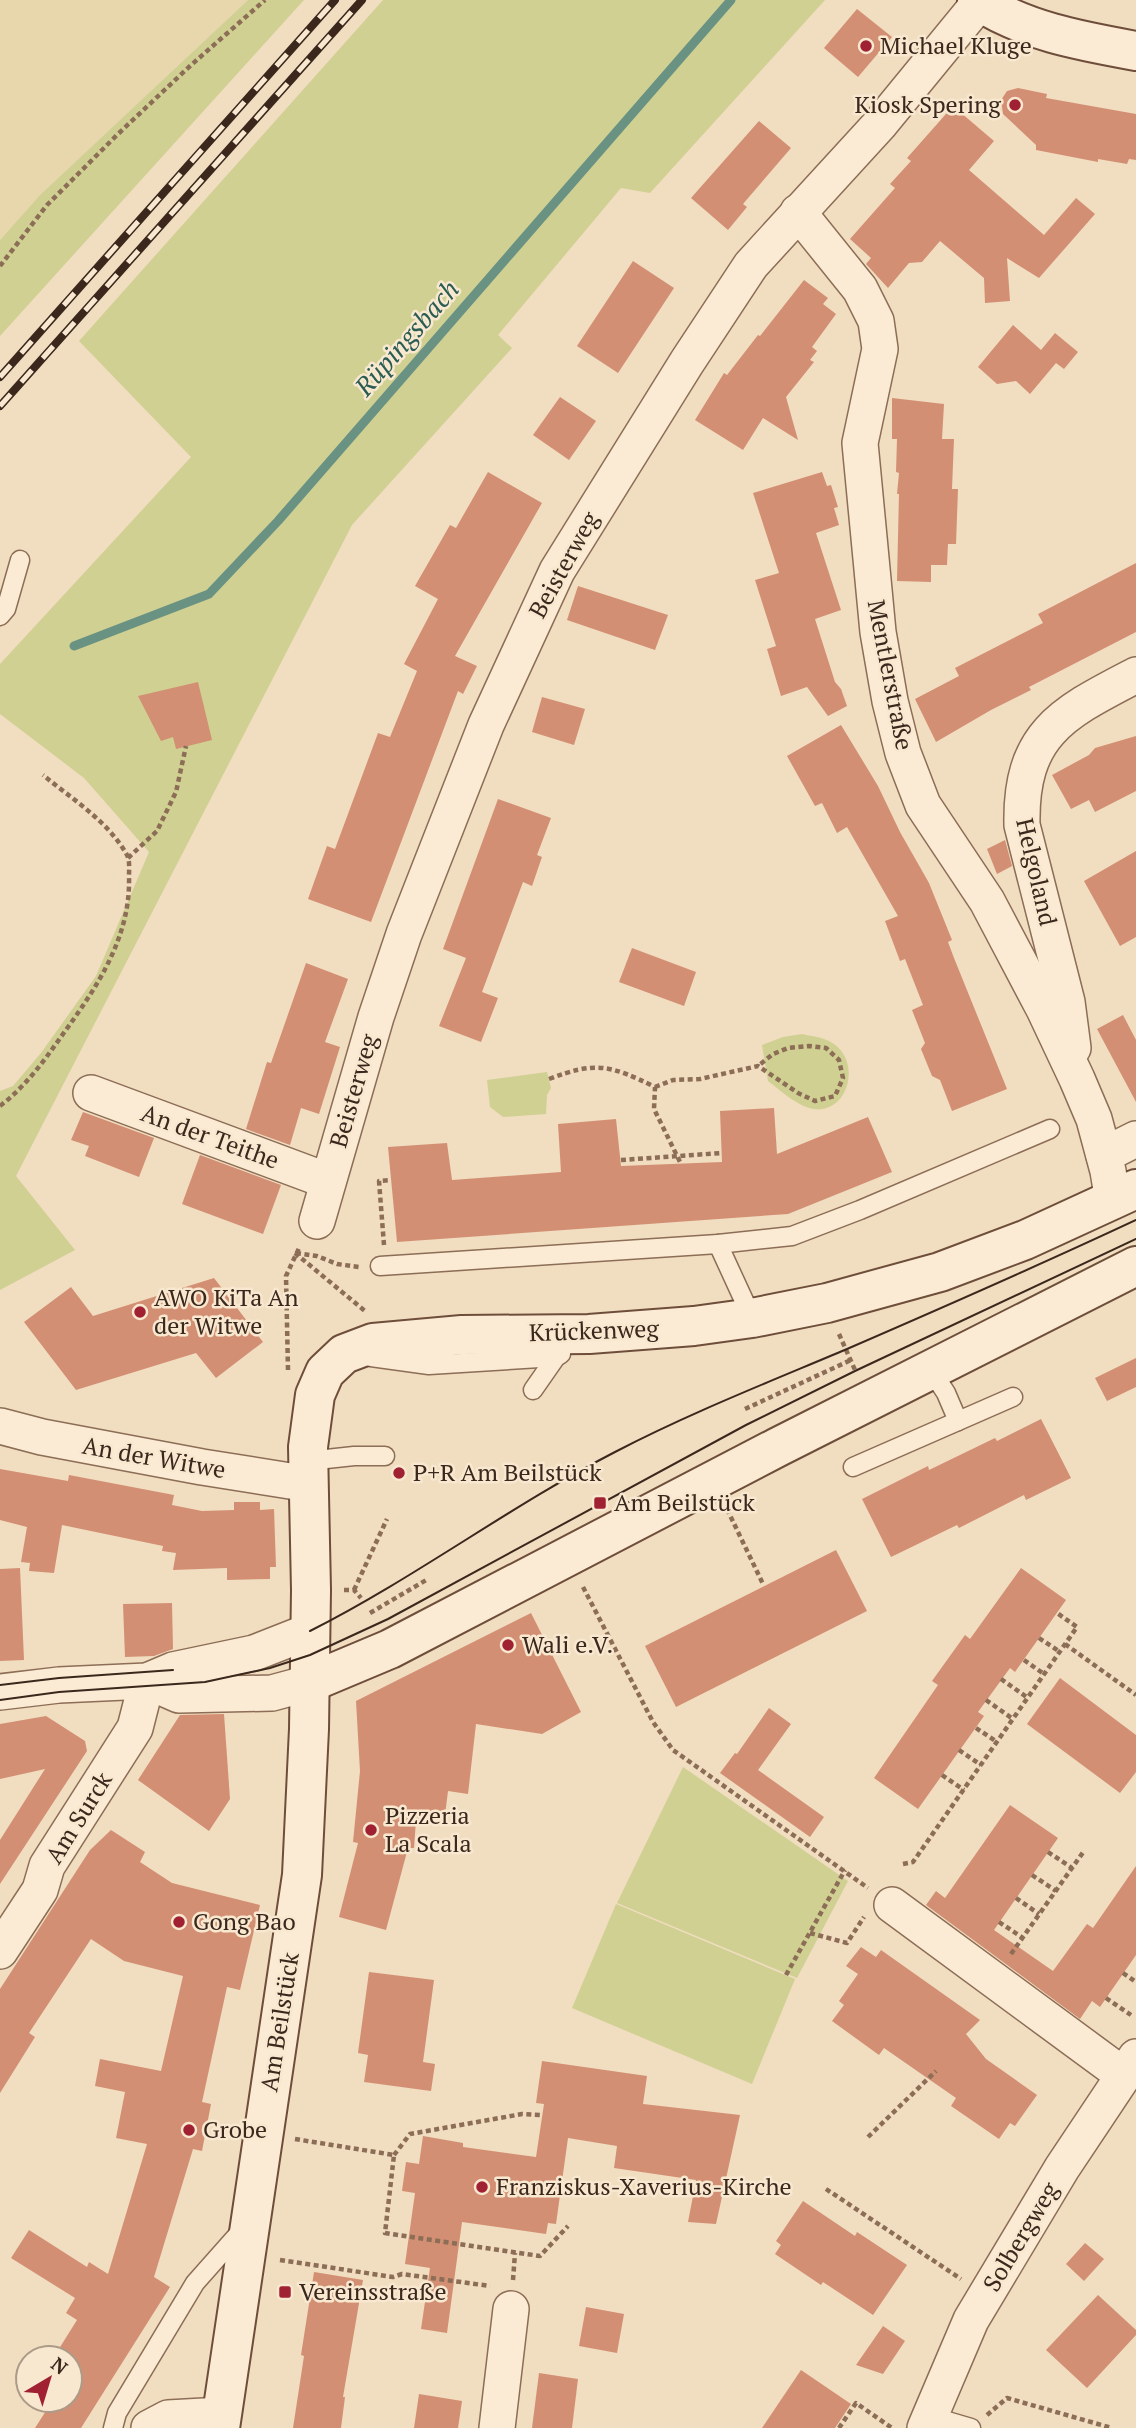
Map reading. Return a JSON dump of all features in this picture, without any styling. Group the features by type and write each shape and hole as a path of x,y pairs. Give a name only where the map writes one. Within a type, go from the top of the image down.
{"main road":[{"path":"978,1 1054,34 1136,51"},
{"name":"Krückenweg","path":"310,1657 308,1447 314,1395 325,1372 344,1354 373,1343 425,1338 515,1333 589,1334 694,1326 827,1303 940,1272 1025,1240 1124,1195"},
{"path":"310,1657 390,1649 1136,1266"},
{"name":"Am Beilstück","path":"221,2421 302,1875 307,1814 310,1657"}],"street":[{"name":"Beisterweg","path":"317,1221 376,1017 404,934 485,725 557,571 687,362 751,265 880,124 978,1"},
{"name":"Mentlerstraße","path":"798,212 860,289 876,321 880,349 860,443 878,632 890,701 903,753 923,805 987,901 1077,1079 1094,1119 1104,1155 1124,1195"},
{"name":"Helgoland","path":"1077,1079 1067,1002 1022,825 1021,796 1031,759 1047,732 1072,709 1136,675"},
{"name":"An der Teithe","path":"91,1093 328,1181"},
{"path":"1104,1155 1136,1139"},
{"name":"An der Witwe","path":"0,1426 42,1437 188,1465 309,1473"},
{"path":"0,1692 160,1676 254,1653 310,1657"},
{"path":"160,1676 179,1695 272,1693 310,1657"},
{"name":"Am Surck","path":"0,1951 40,1890 47,1866 135,1728 160,1676"},
{"path":"885,1900 993,1980 1129,2066"},
{"name":"Solbergweg","path":"927,2422 971,2320 1062,2168 1129,2066"},
{"path":"497,2428 505,2298"},
{"path":"149,2428 168,2418 221,2421"}],"lane":[{"path":"0,616 6,609 20,559"},
{"path":"383,1266 718,1244 792,1236 1050,1129"},
{"path":"718,1244 752,1318"},
{"path":"533,1390 556,1357 589,1334"},
{"path":"344,1354 429,1365 556,1357"},
{"path":"931,1370 958,1421"},
{"path":"853,1466 1013,1397"},
{"path":"309,1473 354,1456 385,1456"},
{"path":"113,2428 117,2413 194,2283 252,2218"},
{"path":"927,2422 971,2428"}],"path":[{"path":"0,265 47,205 190,66 265,0"},
{"path":"128,858 157,831 176,792 186,746"},
{"path":"0,1106 18,1091 41,1065 89,998 114,954 125,923 130,892 128,858 108,829 43,775"},
{"path":"548,1079 584,1067 606,1067 654,1087 673,1080 700,1079 758,1066 773,1054 788,1048 809,1046 826,1048 839,1060 843,1078 835,1096 815,1101 758,1066"},
{"path":"654,1087 654,1110 681,1164"},
{"path":"621,1160 722,1153"},
{"path":"295,1253 317,1256 350,1266 383,1266 379,1181 391,1180"},
{"path":"295,1253 374,1318"},
{"path":"288,1378 286,1276 295,1253"},
{"path":"836,1328 860,1380"},
{"path":"745,1409 851,1360"},
{"path":"728,1512 763,1584"},
{"path":"354,1590 387,1519"},
{"path":"577,1576 653,1722 673,1749 885,1900 848,1943 810,1933"},
{"path":"370,1613 428,1579"},
{"path":"336,1591 354,1590"},
{"path":"354,1590 361,1598"},
{"path":"903,1864 913,1862 1077,1627 1057,1613"},
{"path":"1039,1638 1060,1652"},
{"path":"1065,1644 1136,1695"},
{"path":"1024,1660 1044,1674"},
{"path":"1002,1679 1028,1698"},
{"path":"986,1700 1013,1719"},
{"path":"976,1728 997,1742"},
{"path":"959,1750 981,1765"},
{"path":"942,1774 964,1790"},
{"path":"993,1980 1084,1851"},
{"path":"1048,1852 1072,1868"},
{"path":"786,1975 845,1870"},
{"path":"1032,1875 1056,1891"},
{"path":"1016,1898 1039,1914"},
{"path":"999,1922 1023,1938"},
{"path":"1124,1973 1136,1982"},
{"path":"1106,1998 1131,2015"},
{"path":"868,2137 936,2070"},
{"path":"542,2115 522,2114 410,2134 394,2155 385,2233 540,2256 568,2225"},
{"path":"262,2134 394,2155"},
{"path":"826,2189 964,2282"},
{"path":"280,2260 393,2277 402,2274 505,2298"},
{"path":"971,2428 1007,2398 1112,2428"},
{"path":"839,2428 856,2403 892,2428"}],"shaded area":[{"path":"0,0 248,0 40,195 0,240"}],"green space":[{"path":"248,0 304,0 0,336 0,240 40,195"},
{"path":"383,0 825,0 650,193 621,188 498,335 512,348 352,525 16,1176 75,1250 0,1290 0,1091 13,1086 41,1053 96,976 149,852 84,778 0,714 0,664 191,457 79,341"},
{"path":"802,1034 829,1041 840,1049 847,1061 849,1073 842,1096 834,1105 823,1109 809,1108 798,1103 768,1081 762,1045 783,1037"},
{"path":"547,1072 551,1088 547,1095 546,1114 503,1117 490,1107 487,1080"},
{"path":"683,1767 848,1881 797,1978 617,1903"},
{"path":"616,1904 795,1979 752,2084 572,2008"}],"building":[{"path":"857,9 892,37 858,77 824,48"},
{"path":"1018,88 1047,94 1046,98 1136,114 1136,160 1129,159 1127,164 1098,159 1098,162 1036,150 1036,145 1003,114 1001,100 1007,91"},
{"path":"953,106 994,141 969,170 1044,235 1076,198 1095,214 1039,278 1007,258 1010,301 985,303 984,278 940,241 922,262 909,263 888,288 866,264 871,258 850,239 895,188 890,184 911,161 907,158"},
{"path":"759,121 791,148 743,204 747,207 728,230 691,198"},
{"path":"633,261 674,288 618,373 577,346"},
{"path":"804,280 828,298 823,304 836,314 812,347 817,351 810,360 814,362 786,397 798,440 763,418 743,450 695,420 724,373 727,375"},
{"path":"1013,325 1041,350 1055,333 1078,352 1064,369 1056,363 1030,394 1016,381 997,384 978,367"},
{"path":"560,397 596,421 569,460 533,435"},
{"path":"892,398 944,404 942,439 954,439 952,489 958,489 956,544 948,544 947,565 931,565 931,582 897,581 899,473 896,472 897,439 892,439"},
{"path":"488,472 542,503 455,656 477,666 463,694 458,691 371,922 308,899 327,846 335,849 378,733 390,737 417,671 404,664 438,599 415,586 450,525 456,528"},
{"path":"822,472 827,486 831,485 838,507 834,508 839,525 816,533 841,610 815,619 835,682 841,689 847,706 828,716 807,687 781,696 767,649 776,646 755,580 779,573 753,493"},
{"path":"1136,563 1136,632 1029,687 1031,690 936,742 915,699 959,676 955,668 1043,623 1038,614"},
{"path":"578,586 668,615 655,650 567,620"},
{"path":"198,682 212,740 176,749 173,737 161,741 138,696"},
{"path":"542,697 585,709 574,745 532,732"},
{"path":"841,725 878,786 929,883 952,940 948,942 954,958 1007,1089 952,1111 940,1080 932,1076 921,1049 925,1043 912,1010 923,1005 905,959 900,961 885,921 898,916 847,827 837,833 822,803 815,806 787,756"},
{"path":"1136,736 1136,791 1095,812 1089,800 1071,809 1052,775 1089,755 1095,748"},
{"path":"498,799 551,818 537,855 542,857 532,886 523,882 482,992 498,998 481,1042 439,1026 466,958 443,949"},
{"path":"1005,840 1012,866 997,874 987,849"},
{"path":"1136,851 1136,937 1120,946 1084,881"},
{"path":"632,948 696,972 684,1006 619,982"},
{"path":"306,963 348,979 325,1042 340,1047 319,1114 301,1108 290,1145 246,1129 267,1062 271,1063"},
{"path":"1123,1015 1136,1040 1136,1102 1097,1029"},
{"path":"774,1108 777,1154 868,1117 892,1172 788,1214 397,1242 388,1147 447,1143 452,1180 561,1172 558,1124 616,1119 621,1166 722,1162 720,1111"},
{"path":"83,1112 154,1138 139,1177 85,1156 89,1146 71,1140"},
{"path":"200,1155 281,1185 263,1234 182,1204"},
{"path":"214,1278 263,1342 216,1378 196,1353 76,1390 24,1322 71,1287 93,1316"},
{"path":"1136,1358 1136,1387 1107,1401 1095,1378"},
{"path":"1041,1419 1071,1478 1026,1500 1024,1495 959,1528 957,1525 891,1557 862,1499 928,1466 929,1470"},
{"path":"0,1469 68,1481 69,1475 174,1495 172,1505 202,1511 234,1510 234,1502 260,1502 260,1510 274,1509 276,1567 270,1567 270,1579 227,1580 227,1568 173,1570 176,1553 162,1551 163,1546 62,1525 54,1573 29,1571 30,1563 21,1562 27,1527 0,1520"},
{"path":"836,1550 867,1611 676,1707 645,1646"},
{"path":"20,1568 24,1660 0,1661 0,1569"},
{"path":"1021,1568 1066,1600 1015,1672 1010,1668 978,1712 984,1716 918,1809 874,1778 938,1685 932,1681 965,1635 970,1639"},
{"path":"172,1603 173,1649 154,1656 125,1657 123,1604"},
{"path":"531,1613 581,1712 542,1734 476,1724 468,1794 448,1791 444,1823 416,1820 414,1848 408,1848 386,1930 339,1917 358,1843 353,1842 360,1771 356,1701"},
{"path":"1060,1678 1136,1735 1136,1772 1120,1793 1027,1724"},
{"path":"769,1708 791,1724 758,1770 824,1817 810,1837 720,1773 735,1753 737,1754"},
{"path":"224,1714 230,1799 209,1831 138,1780 180,1715"},
{"path":"46,1716 85,1741 87,1751 0,1884 0,1840 45,1769 0,1779 0,1724"},
{"path":"1010,1805 1058,1838 994,1930 1053,1971 1087,1924 1093,1928 1136,1866 1136,1955 1100,2007 1092,2001 1080,2019 926,1905 936,1891 945,1898"},
{"path":"111,1830 145,1852 140,1862 172,1883 260,1905 240,1990 227,1987 202,2102 211,2104 202,2151 193,2149 154,2277 170,2287 81,2428 35,2428 44,2414 84,2414 84,2344 62,2344 77,2320 66,2313 75,2298 11,2258 29,2230 87,2267 89,2262 108,2274 147,2144 116,2138 125,2092 95,2086 100,2059 161,2071 183,1976 124,1961 91,1939 29,2033 35,2037 0,2093 0,1989 90,1850"},
{"path":"861,1947 876,1957 881,1950 980,2020 966,2034 986,2059 1037,2095 1015,2126 1010,2123 999,2139 951,2106 956,2098 884,2048 879,2055 832,2021 844,2005 839,2001 858,1974 846,1966"},
{"path":"369,1972 434,1980 423,2062 435,2064 431,2091 364,2082 368,2055 358,2053"},
{"path":"542,2061 647,2076 643,2104 740,2115 716,2224 688,2222 696,2180 614,2168 617,2146 568,2138 556,2224 548,2223 546,2234 462,2222 447,2333 421,2329 430,2268 405,2264 415,2193 402,2191 406,2162 419,2164 423,2136 463,2143 463,2147 536,2157 544,2104 536,2103"},
{"path":"803,2201 855,2236 857,2232 907,2265 873,2315 775,2254 781,2245 776,2241"},
{"path":"1085,2243 1104,2259 1084,2281 1066,2264"},
{"path":"314,2272 363,2280 343,2397 341,2428 293,2428"},
{"path":"1098,2295 1136,2330 1136,2335 1087,2388 1046,2350"},
{"path":"586,2307 624,2314 617,2353 579,2346"},
{"path":"883,2326 905,2341 883,2374 856,2365"},
{"path":"801,2370 851,2404 835,2428 762,2428"},
{"path":"539,2373 578,2379 572,2428 532,2428"},
{"path":"419,2394 462,2401 458,2428 414,2428"}],"waterway":[{"name":"Rüpingsbach","path":"74,646 209,594 278,521 731,0"}],"tram line":[{"path":"310,1631 387,1588 538,1495 643,1438 956,1302 1136,1220"},
{"path":"0,1700 59,1692 205,1682 270,1668 310,1655 388,1619 746,1425 1136,1239"},
{"path":"0,1685 173,1670"}],"railway":[{"path":"0,377 335,0"},
{"path":"0,406 362,0"}],"place":[{"name":"Michael Kluge","path":"866,46"},
{"name":"Kiosk Spering","path":"1015,105"},
{"name":"AWO KiTa An der Witwe","path":"140,1312"},
{"name":"P+R Am Beilstück","path":"399,1473"},
{"name":"Am Beilstück","path":"600,1503"},
{"name":"Wali e.V.","path":"508,1645"},
{"name":"Pizzeria La Scala","path":"371,1830"},
{"name":"Gong Bao","path":"179,1922"},
{"name":"Grobe","path":"189,2130"},
{"name":"Franziskus-Xaverius-Kirche","path":"482,2187"},
{"name":"Vereinsstraße","path":"285,2292"}]}
